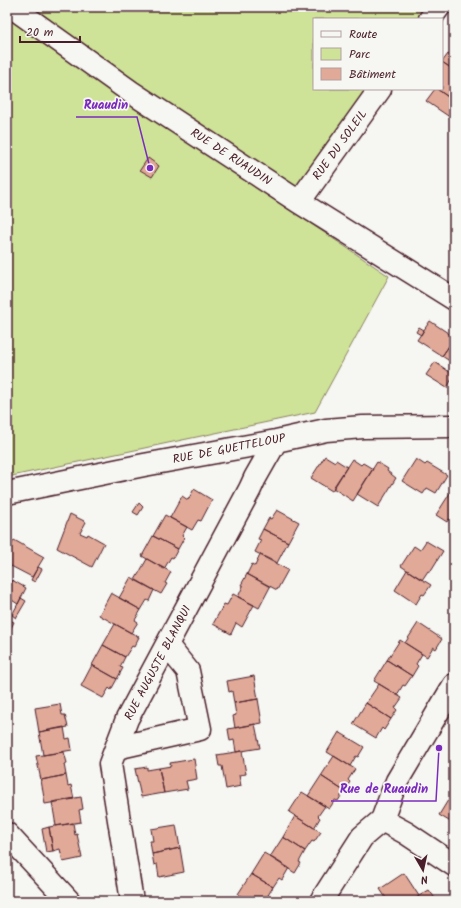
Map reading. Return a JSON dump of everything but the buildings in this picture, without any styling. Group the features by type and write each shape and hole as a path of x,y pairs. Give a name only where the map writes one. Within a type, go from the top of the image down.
{"street":[{"name":"RUE DE RUAUDIN","path":"12,7 131,92 299,202 454,300"},
{"path":"431,18 439,7"},
{"path":"444,7 454,14"},
{"name":"RUE DU SOLEIL","path":"299,202 379,90"},
{"name":"RUE DE GUETTELOUP","path":"7,493 326,430 363,427 454,426"},
{"name":"RUE AUGUSTE BLANQUI","path":"132,901 110,764 127,719 276,441"},
{"path":"116,748 200,729 188,671 167,645"},
{"path":"321,901 362,836 382,820 397,781 454,685"},
{"path":"382,820 406,833 454,865"},
{"path":"7,834 69,901"}],"green space":[{"path":"7,7 439,7 431,18 313,18 313,90 375,90 286,207 389,276 315,412 7,477"}],"place":[{"name":"Ruaudin","path":"150,168"},
{"name":"Rue de Ruaudin","path":"439,748"}]}
